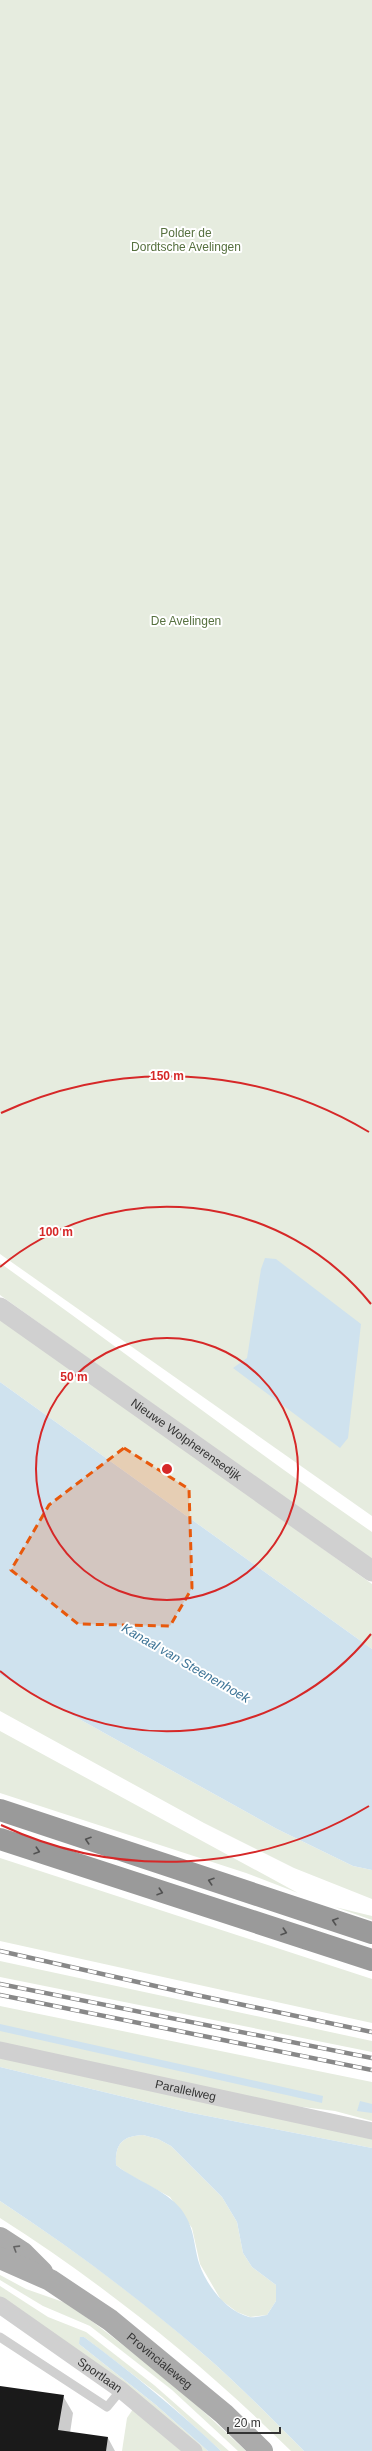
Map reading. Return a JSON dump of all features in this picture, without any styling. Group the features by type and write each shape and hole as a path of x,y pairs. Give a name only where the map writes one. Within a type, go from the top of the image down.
{"highway":[{"path":"0,1810 372,1933"},
{"path":"0,1839 372,1960"}],"main road":[{"name":"Provincialeweg","path":"0,2238 23,2253 50,2280 133,2338 224,2414 262,2451"},
{"name":"Provincialeweg","path":"0,2258 50,2280"}],"street":[{"name":"Nieuwe Wolpherensedijk","path":"0,1308 372,1571"},
{"name":"Parallelweg","path":"0,2050 372,2131"},
{"name":"Sportlaan","path":"0,2306 121,2390 194,2451"}],"lane":[{"path":"0,2337 107,2407 121,2390"}],"highlighted area":[{"path":"124,1448 189,1489 192,1588 170,1626 78,1624 11,1570 49,1505"}],"green space":[{"name":"De Avelingen","path":"0,0 372,0 372,1516 0,1254"},
{"path":"0,1263 278,1466 372,1532 372,1562 0,1295"},
{"path":"0,1317 372,1584 372,1649 0,1382"},
{"path":"0,1675 277,1829 353,1866 372,1870 372,1899 294,1868 204,1823 0,1711"},
{"path":"0,1731 298,1893 246,1873 0,1793"},
{"path":"0,1858 372,1979 372,2023 0,1941"},
{"path":"335,1907 372,1916 372,1920"},
{"path":"0,1961 372,2041 372,2052 0,1977"},
{"path":"0,2006 372,2082 372,2121 335,2111 286,2105 0,2043"},
{"path":"0,2057 372,2135 372,2148 187,2112 0,2067"},
{"path":"143,2135 158,2139 171,2146 222,2197 237,2222 243,2253 252,2267 276,2285 276,2301 267,2315 250,2317 237,2312 221,2300 200,2264 192,2228 170,2197 128,2174 116,2165 117,2152 121,2142 130,2137"},
{"path":"0,2201 103,2273 153,2312 228,2376 304,2451 291,2451 223,2387 152,2327 77,2270 0,2218"},
{"path":"0,2275 26,2289 66,2303 93,2322 175,2385 246,2451 238,2451 172,2390 90,2326 43,2306 0,2280"},
{"path":"0,2286 48,2317 86,2332 154,2385 229,2451 221,2451 162,2397 84,2337 79,2344 156,2405 208,2451 199,2451 0,2298"},
{"path":"133,2409 181,2451 122,2451 127,2418"}],"water":[{"path":"265,1258 276,1259 361,1324 348,1438 340,1448 233,1368 247,1358 261,1269"},
{"name":"Kanaal van Steenenhoek","path":"0,1382 372,1649 372,1870 353,1866 277,1829 0,1675"},
{"path":"0,2024 323,2096 322,2103 0,2031"},
{"path":"0,2067 187,2112 372,2148 372,2451 304,2451 228,2376 177,2332 103,2273 0,2201","holes":["143,2135 158,2139 171,2146 222,2197 237,2222 243,2253 252,2267 276,2285 276,2301 267,2315 249,2317 232,2309 225,2303 212,2288 202,2271 189,2222 181,2209 167,2196 116,2165 117,2152 121,2142 125,2139"]},
{"path":"360,2101 372,2104 372,2113 357,2111"},
{"path":"80,2337 84,2337 137,2378 221,2451 208,2451 156,2405 79,2344"}],"building":[{"path":"0,2386 64,2395 58,2430 108,2437 106,2451 0,2451"}],"railway":[{"path":"0,1951 182,1992 372,2032"},
{"path":"0,1984 372,2058"},
{"path":"0,1995 372,2070"}],"park label":[{"name":"Polder de Dordtsche Avelingen","path":"186,240"}]}
